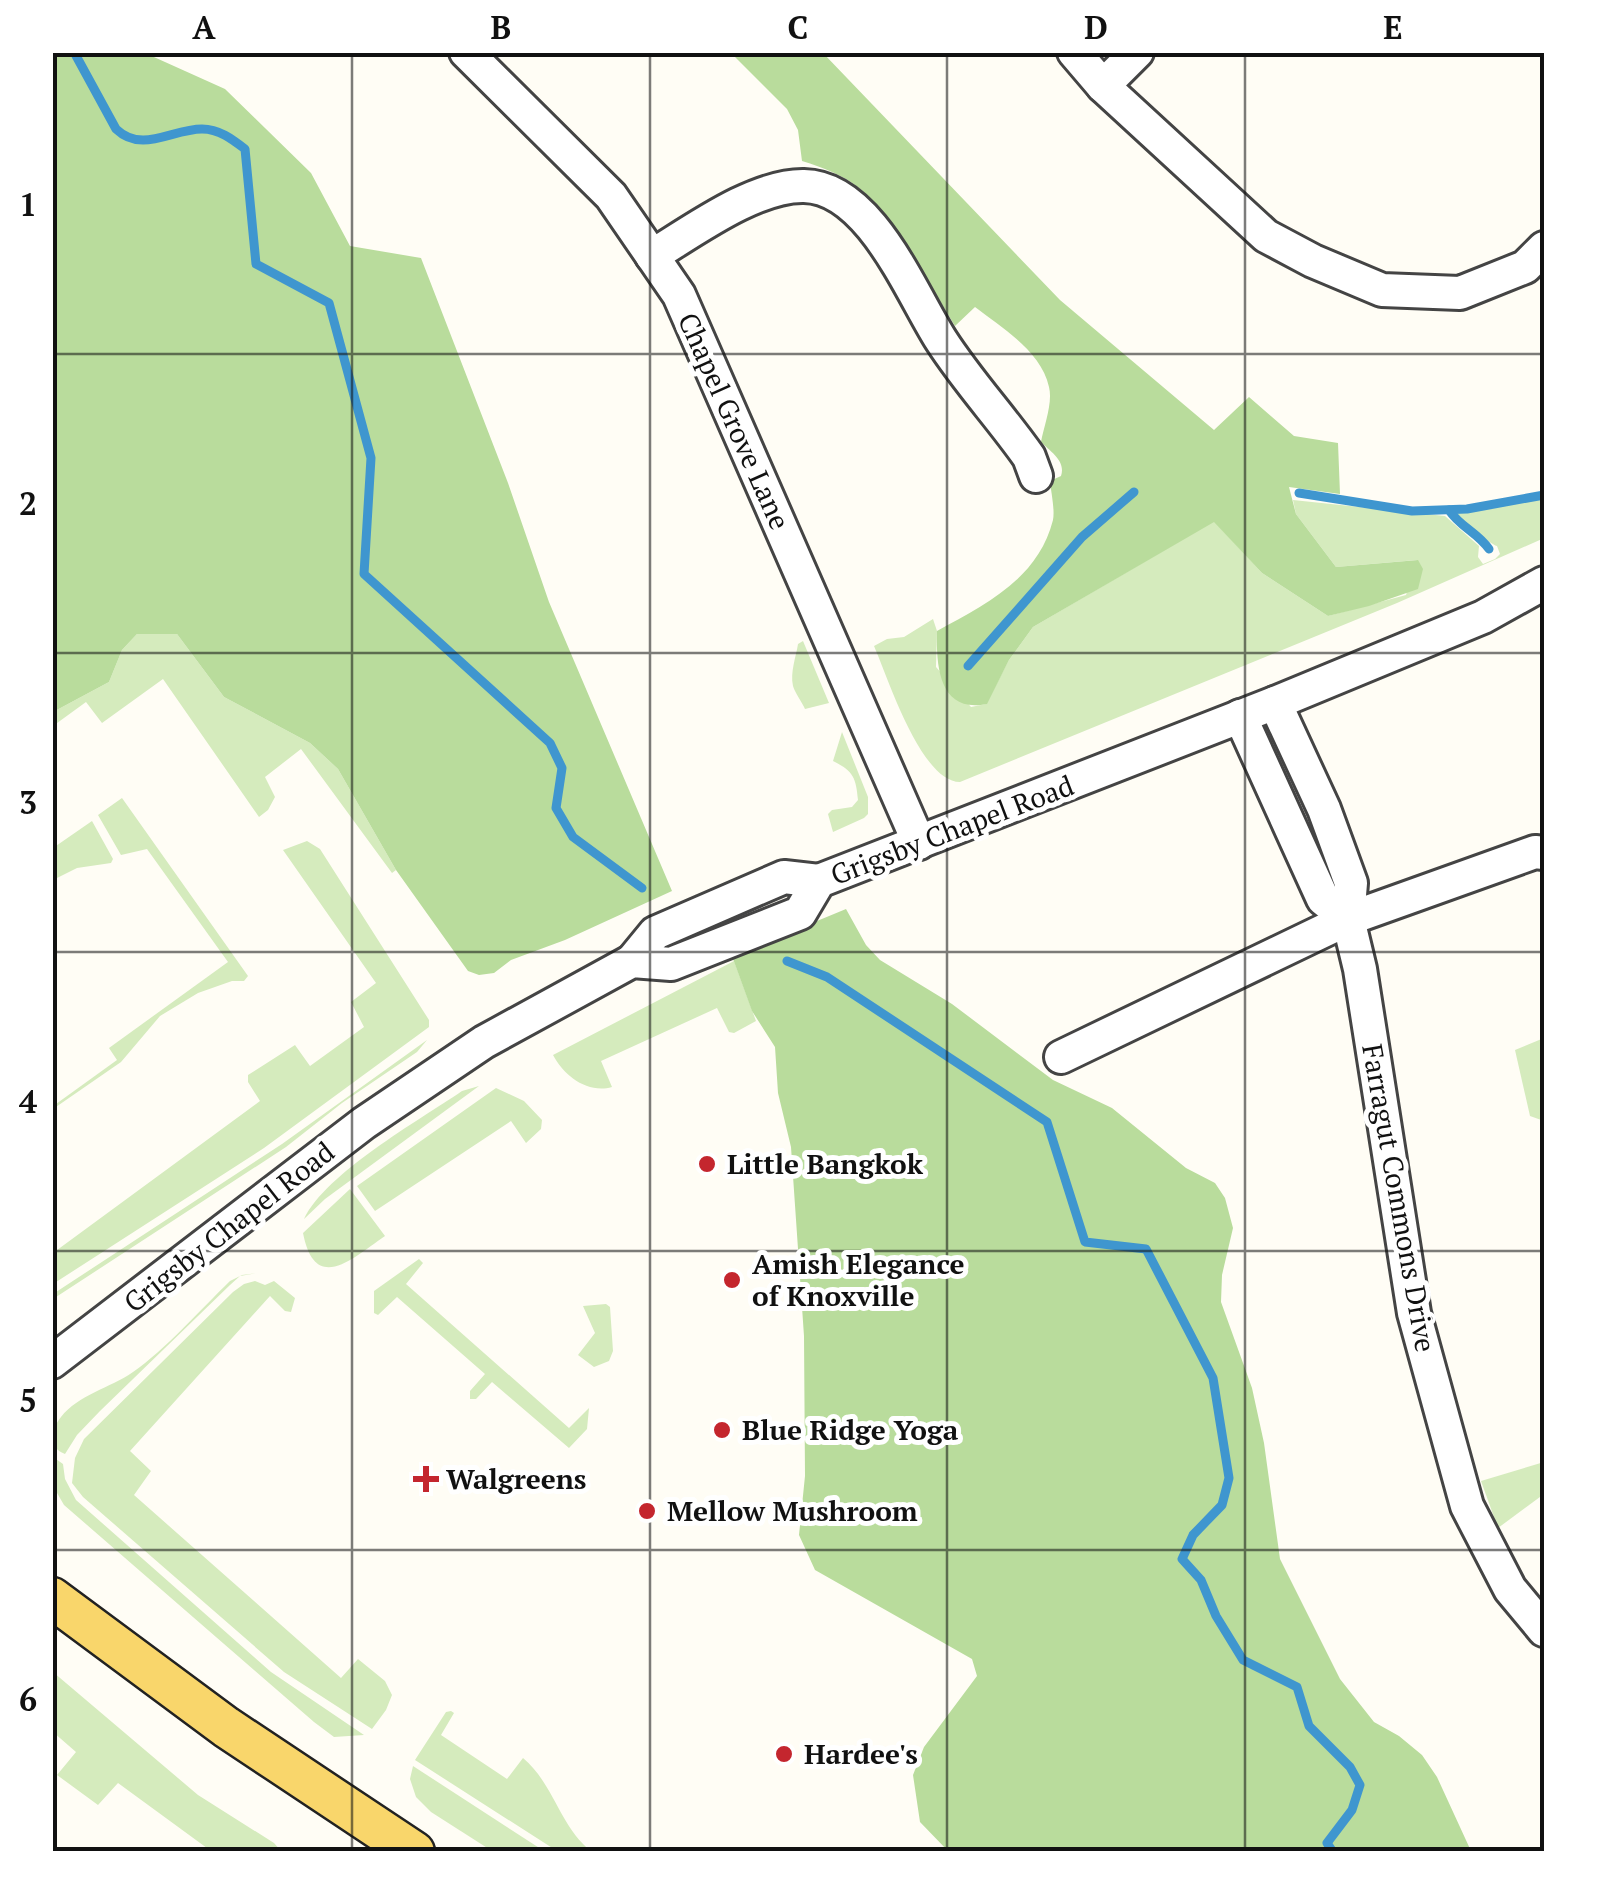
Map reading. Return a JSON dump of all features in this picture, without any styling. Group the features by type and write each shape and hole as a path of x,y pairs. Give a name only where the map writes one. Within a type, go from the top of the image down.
{"main road":[{"path":"52,1598 226,1727 414,1852"}],"street":[{"name":"Chapel Grove Lane","path":"466,52 610,196 679,295 919,843"},
{"path":"1074,52 1103,86 1266,236 1382,290 1460,293 1525,268 1544,248"},
{"path":"1103,86 1137,52"},
{"path":"652,256 766,193 800,185 834,193 865,219 889,250 942,341 1024,450 1036,476"},
{"name":"Grigsby Chapel Road","path":"52,1362 364,1123 484,1042 632,961 671,964 800,912 819,882 1275,703 1482,617 1544,583"},
{"name":"Farragut Commons Drive","path":"1275,703 1324,809 1350,883 1348,919 1360,969 1414,1313 1467,1506 1510,1589 1544,1630"},
{"name":"Farragut Commons Drive","path":"1240,716 1323,899 1348,919"},
{"path":"1061,1057 1348,919 1535,852 1544,853"}],"green space":[{"path":"53,52 145,53 225,89 311,173 350,246 421,258 508,483 549,602 672,891 511,960 494,973 479,975 468,971 396,870 338,769 310,743 224,697 177,634 137,634 122,650 109,682 53,712"},
{"path":"731,53 823,53 1060,300 1214,430 1249,397 1294,436 1338,443 1340,494 1289,487 1296,514 1336,567 1418,560 1423,569 1418,589 1328,616 1262,573 1214,522 1033,627 1009,660 987,704 971,705 950,695 940,672 937,631 991,600 1023,574 1046,541 1053,520 1050,481 1061,476 1062,471 1057,457 1041,442 1050,400 1045,374 1019,341 975,307 955,326 885,215 852,183 802,161 798,130 787,109"},
{"path":"1544,499 1542,539 1397,603 960,782 946,777 919,747 874,646 904,637 933,619 937,631 936,667 971,707 986,704 1009,660 1033,627 1214,521 1262,573 1328,616 1406,595 1417,560 1336,567 1296,514 1293,500 1445,516 1479,546 1478,557 1483,564 1500,554 1497,546 1454,513"},
{"path":"137,634 177,634 224,697 310,743 338,769 396,870 392,873 301,749 265,777 275,797 259,817 163,679 102,723 86,702 53,726 53,712 109,682 122,650"},
{"path":"803,641 829,703 805,709 792,681 798,644"},
{"path":"842,732 868,797 868,814 833,832 828,814 852,807 858,800 852,776 833,761"},
{"path":"122,798 248,976 244,981 232,981 198,993 160,1016 121,1062 53,1109 53,1101 56,1104 117,1060 109,1048 228,962 147,849 121,855 98,815"},
{"path":"92,821 113,859 111,863 77,868 53,880 53,848"},
{"path":"307,841 320,849 429,1020 429,1027 264,1148 53,1284 53,1253 260,1101 248,1075 295,1045 310,1066 364,1027 351,1002 376,983 283,850"},
{"path":"846,909 866,945 880,960 952,1004 1053,1080 1112,1108 1186,1168 1215,1183 1225,1198 1233,1228 1222,1275 1221,1302 1252,1388 1280,1559 1340,1679 1374,1722 1422,1755 1437,1777 1471,1851 948,1851 920,1822 913,1775 924,1747 977,1676 972,1659 815,1570 799,1535 805,1476 804,1336 791,1147 778,1093 775,1047 752,1011 732,956"},
{"path":"734,961 756,1021 734,1033 729,1032 717,1008 601,1061 612,1087 594,1088 578,1082 553,1055"},
{"path":"1544,1038 1544,1121 1530,1116 1515,1050"},
{"path":"427,1040 417,1052 286,1147 53,1299 53,1294 282,1144"},
{"path":"479,1086 325,1199 304,1219 315,1202 352,1166 462,1091"},
{"path":"496,1088 524,1101 542,1120 541,1129 526,1143 511,1121 375,1211 357,1186"},
{"path":"350,1189 385,1236 348,1261 326,1267 316,1263 303,1233"},
{"path":"419,1259 423,1263 406,1284 569,1428 589,1408 587,1429 569,1448 492,1382 476,1399 470,1399 470,1391 485,1374 397,1297 378,1315 374,1313 374,1291"},
{"path":"240,1276 100,1411 65,1454 55,1447 54,1428 68,1409 145,1363 230,1281"},
{"path":"255,1281 265,1285 274,1281 295,1298 291,1312 270,1296 130,1451 151,1471 134,1495 341,1678 358,1659 385,1681 392,1695 372,1729 284,1672 83,1497 72,1483 75,1458 84,1439 233,1292"},
{"path":"583,1306 610,1307 613,1351 609,1361 594,1367 578,1355 595,1333"},
{"path":"53,1457 63,1464 65,1479 76,1500 271,1672 364,1735 334,1737 314,1722 64,1505 53,1486"},
{"path":"1544,1462 1544,1494 1498,1528 1481,1481"},
{"path":"53,1672 198,1795 281,1851 211,1851 118,1783 98,1805 57,1775 76,1752 53,1732"},
{"path":"446,1712 454,1713 441,1735 507,1779 523,1758 591,1851 557,1851 415,1760"},
{"path":"413,1766 544,1851 492,1851 431,1812 416,1797 410,1779"}],"waterway":[{"path":"74,52 116,129 126,136 147,140 208,129 245,149 256,264 329,303 371,458 364,574 550,743 562,768 556,808 573,837 642,888"},
{"path":"968,666 1082,537 1134,492"},
{"path":"1299,493 1412,511 1467,509 1544,495"},
{"path":"1449,510 1489,549"},
{"path":"787,961 827,977 1047,1122 1085,1242 1146,1249 1213,1378 1229,1478 1222,1505 1193,1535 1182,1559 1201,1580 1216,1616 1243,1660 1297,1687 1309,1726 1350,1767 1360,1785 1352,1810 1327,1843 1333,1852"}],"place":[{"name":"Little Bangkok","path":"707,1164"},
{"name":"Amish Elegance of Knoxville","path":"732,1280"},
{"name":"Blue Ridge Yoga","path":"722,1430"},
{"name":"Walgreens","path":"426,1479"},
{"name":"Mellow Mushroom","path":"647,1511"},
{"name":"Hardee's","path":"784,1754"}]}
